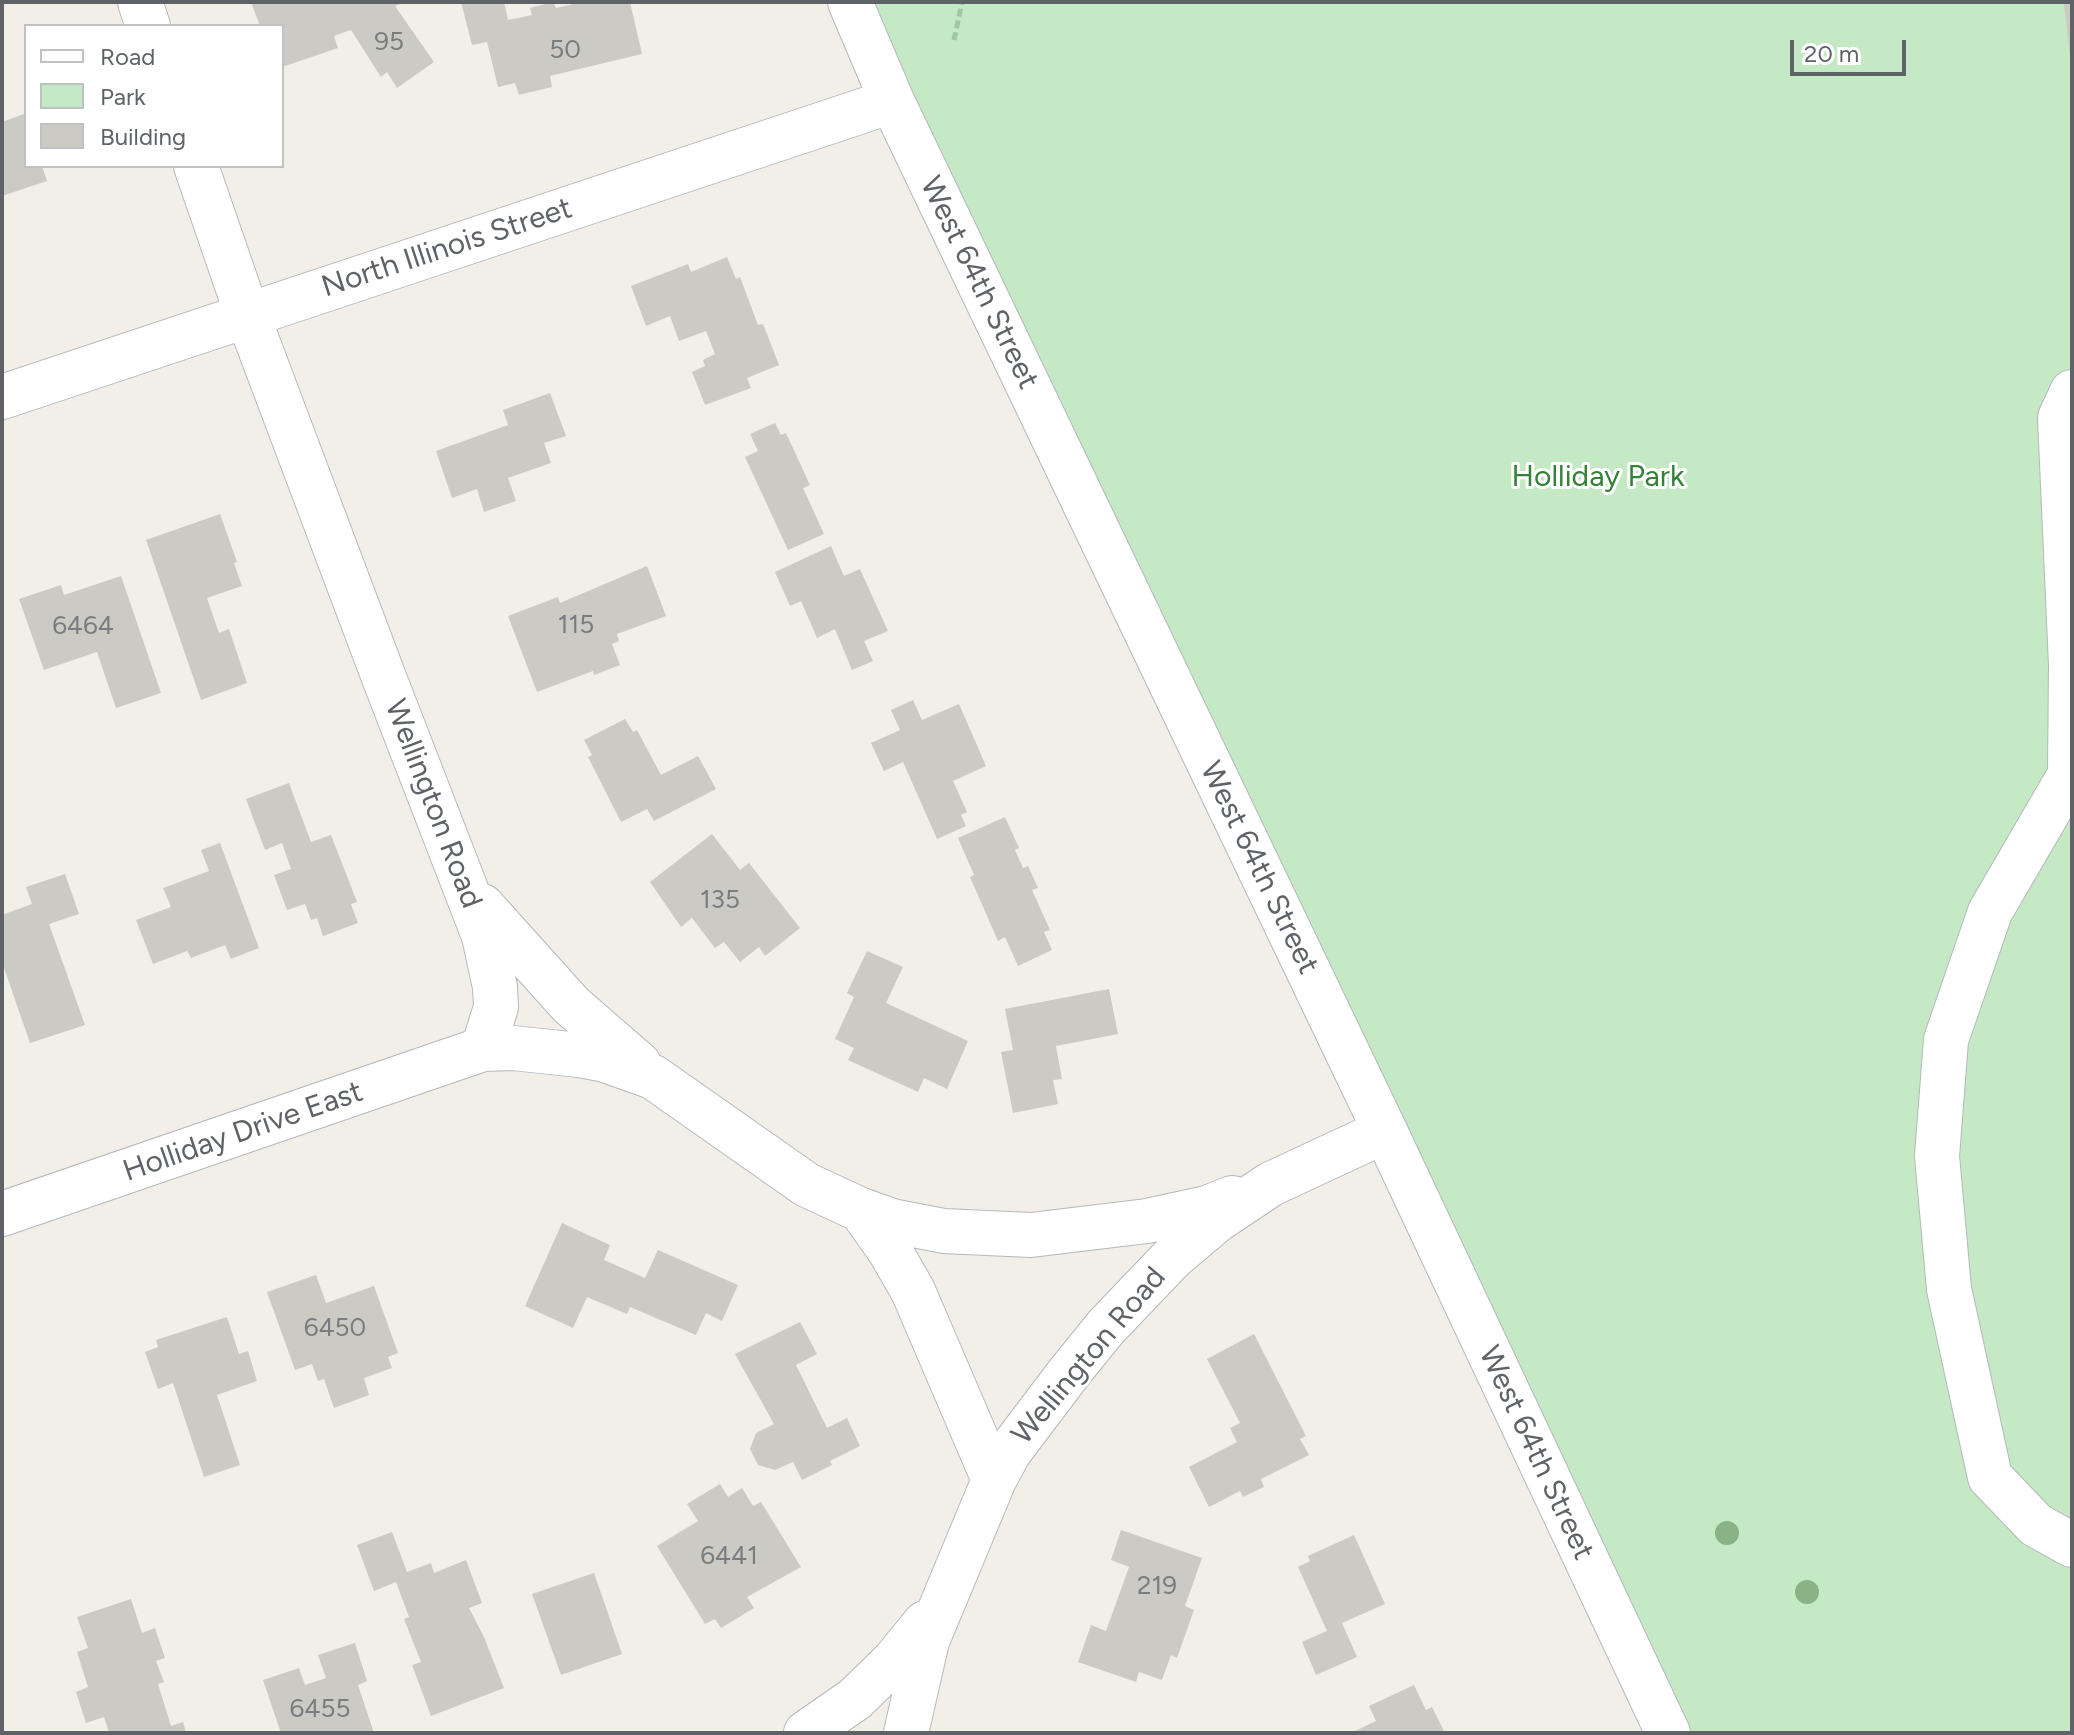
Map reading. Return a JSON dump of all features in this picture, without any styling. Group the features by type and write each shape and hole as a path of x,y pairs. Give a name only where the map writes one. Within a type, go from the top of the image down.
{"street":[{"path":"140,2 147,24"},
{"name":"West 64th Street","path":"850,2 892,101 1385,1131 1668,1733"},
{"name":"North Illinois Street","path":"2,397 892,101"},
{"name":"Wellington Road","path":"197,168 247,314 484,936 496,1007 483,1049 513,1048 579,1055 605,1060 653,1077 807,1185 892,1221 954,1232 1060,1234 1207,1208 1271,1184 1385,1131"},
{"path":"2072,392 2060,418 2071,665 2071,772 1990,912 1946,1040 1937,1156 1949,1289 1990,1477 2036,1525 2072,1545"},
{"path":"458,866 480,905 525,956 589,1022 653,1077"},
{"name":"Holliday Drive East","path":"2,1214 483,1049"},
{"name":"Wellington Road","path":"906,1733 918,1670 944,1595 1009,1452 1106,1327 1172,1258 1217,1220 1271,1184"},
{"name":"Wellington Road","path":"861,1210 913,1291 994,1480"},
{"path":"806,1733 855,1699 894,1661 944,1595"}],"path":[{"path":"954,40 962,2"}],"green space":[{"name":"Holliday Park","path":"857,2 2072,2 2072,1733 1670,1733"}],"building":[{"path":"251,2 405,2 395,6 434,62 397,88 387,72 381,77 351,30 334,36 338,48 284,66 284,24 259,24"},
{"path":"461,2 504,2 508,20 532,15 530,8 553,2 556,8 582,2 630,2 642,54 550,76 552,87 519,95 515,83 498,87 487,42 472,45"},
{"path":"2072,2 2070,56 2064,3"},
{"path":"24,114 24,168 43,168 47,181 2,196 2,122"},
{"path":"727,257 736,279 740,277 758,325 763,324 779,365 747,378 751,388 705,405 692,372 705,366 703,360 715,354 706,331 679,341 670,316 646,326 631,286 688,264 691,272"},
{"path":"550,393 566,436 544,443 551,463 508,478 516,501 484,512 477,489 452,498 436,451 508,425 503,410"},
{"path":"775,423 781,435 786,433 810,485 803,488 824,534 788,550 745,457 758,451 750,434"},
{"path":"220,514 242,586 207,598 219,633 229,629 247,683 201,700 146,540"},
{"path":"831,546 844,576 860,569 888,631 864,641 873,661 852,670 835,629 817,638 801,601 790,606 775,572"},
{"path":"647,566 666,616 617,634 619,641 612,644 620,665 594,675 593,671 537,692 508,616 558,597 560,603"},
{"path":"121,576 161,693 116,708 97,652 44,670 19,599 61,585 64,595"},
{"path":"913,700 922,720 959,704 986,766 953,781 967,812 961,815 966,826 937,839 903,762 884,771 871,743 900,730 891,710"},
{"path":"625,719 633,732 637,730 661,775 698,756 716,789 654,821 647,809 621,822 588,757 592,755 584,740"},
{"path":"289,783 311,842 331,835 357,902 351,904 358,923 323,936 317,918 311,920 305,904 287,910 274,875 291,869 282,843 265,850 246,799"},
{"path":"1005,817 1019,848 1015,850 1023,868 1028,866 1038,888 1032,890 1050,930 1044,932 1052,950 1018,966 1005,937 998,941 970,877 974,875 958,838"},
{"path":"712,834 740,870 749,863 800,928 765,956 759,947 740,962 724,942 715,948 692,918 681,927 650,882"},
{"path":"220,843 259,948 231,959 225,945 191,958 187,951 153,964 136,920 171,907 163,888 209,871 201,850"},
{"path":"65,874 79,914 49,924 85,1025 30,1043 2,962 2,915 32,904 26,887"},
{"path":"867,951 903,967 886,1003 968,1041 947,1089 924,1078 918,1092 848,1060 854,1048 835,1039 854,997 847,993"},
{"path":"1109,989 1118,1034 1056,1046 1062,1079 1053,1080 1058,1104 1013,1113 1001,1052 1013,1050 1005,1009"},
{"path":"562,1223 610,1245 604,1260 645,1278 658,1250 738,1285 722,1321 706,1313 696,1335 630,1307 627,1314 587,1297 573,1328 525,1306"},
{"path":"316,1275 326,1303 374,1286 398,1353 388,1357 392,1368 364,1378 369,1395 334,1408 324,1379 318,1381 312,1364 295,1370 267,1292"},
{"path":"227,1317 239,1354 248,1351 257,1381 217,1395 240,1465 204,1477 173,1383 158,1389 145,1352 158,1347 156,1340"},
{"path":"800,1322 817,1354 796,1365 827,1428 847,1418 860,1446 802,1480 793,1462 775,1470 758,1465 750,1449 756,1433 774,1424 735,1354"},
{"path":"1254,1334 1306,1436 1300,1439 1309,1455 1261,1479 1264,1487 1243,1497 1240,1491 1209,1507 1189,1467 1237,1442 1230,1428 1240,1423 1207,1359"},
{"path":"720,1484 728,1497 742,1488 753,1506 761,1502 801,1567 747,1597 754,1608 721,1628 715,1619 705,1624 657,1546 698,1521 687,1504"},
{"path":"1121,1530 1202,1558 1185,1606 1194,1610 1177,1658 1171,1655 1162,1680 1139,1672 1136,1682 1078,1662 1091,1625 1106,1631 1129,1567 1111,1560"},
{"path":"392,1532 407,1572 431,1563 434,1573 466,1560 482,1603 469,1608 504,1688 431,1716 412,1665 421,1662 404,1619 409,1617 396,1582 374,1591 357,1545"},
{"path":"1354,1535 1385,1604 1342,1623 1357,1657 1316,1675 1302,1642 1327,1631 1298,1567 1310,1561 1308,1556"},
{"path":"594,1573 622,1654 561,1675 532,1594"},
{"path":"131,1599 142,1633 155,1628 165,1658 156,1661 164,1682 158,1684 171,1726 183,1722 186,1733 109,1733 104,1717 86,1723 76,1692 88,1687 77,1652 88,1648 77,1617"},
{"path":"355,1643 367,1681 358,1685 374,1733 281,1733 263,1680 299,1668 305,1685 326,1678 318,1655"},
{"path":"1414,1685 1426,1710 1432,1707 1445,1733 1351,1733 1376,1721 1369,1706"}]}
